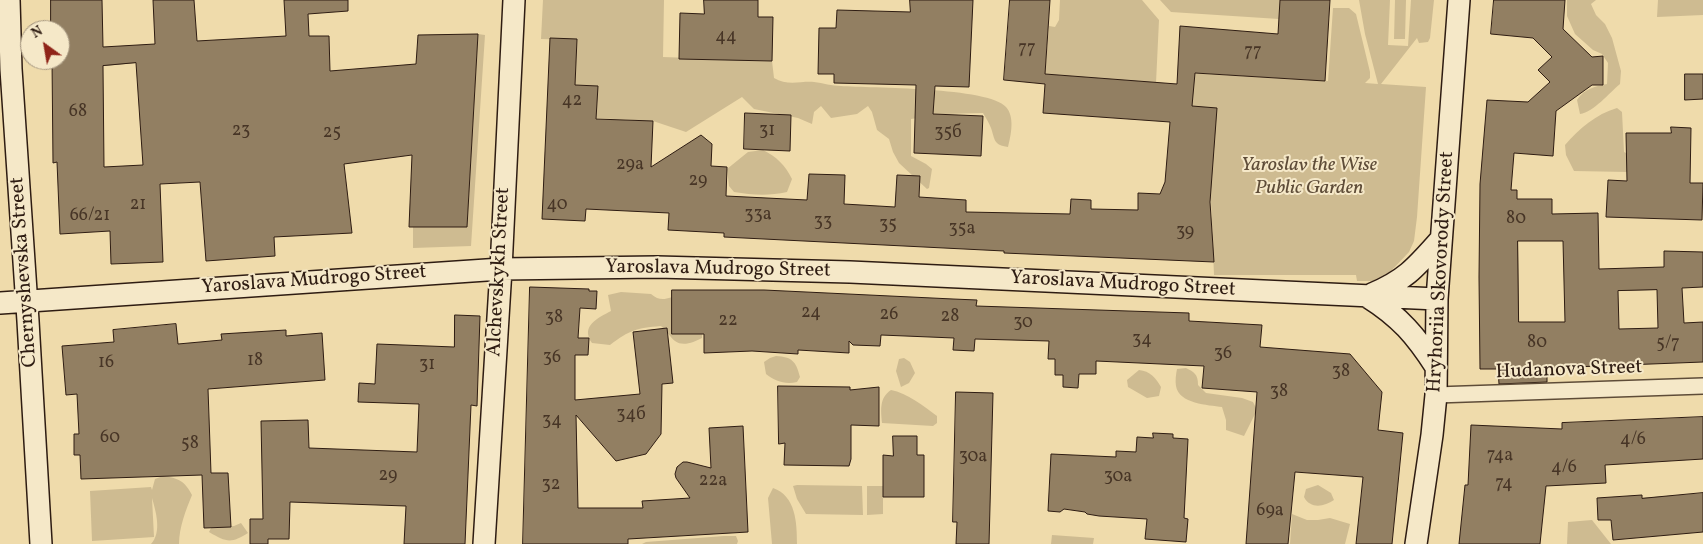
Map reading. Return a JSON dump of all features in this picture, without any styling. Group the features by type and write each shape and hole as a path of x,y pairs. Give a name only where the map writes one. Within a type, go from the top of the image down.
{"street":[{"name":"Chernyshevska Street","path":"9,0 11,69 41,544"},
{"name":"Alchevskykh Street","path":"484,544 501,269 514,0"},
{"name":"Hryhoriia Skovorody Street","path":"1416,544 1436,395 1437,299 1459,0"},
{"path":"1366,296 1392,286 1411,272 1441,239"},
{"name":"Yaroslava Mudrogo Street","path":"0,303 501,269 600,267 760,269 1437,299"},
{"path":"1366,296 1389,310 1409,329 1422,344 1436,367"},
{"name":"Hudanova Street","path":"1436,395 1703,386"}],"green space":[{"path":"543,0 664,0 663,57 772,61 774,78 784,82 814,82 838,86 954,92 995,100 1006,107 1011,116 1011,132 1008,147 1000,145 995,141 983,113 944,114 911,119 911,156 932,169 929,188 927,189 899,163 889,139 877,130 872,112 868,106 857,114 831,118 821,106 814,112 812,124 798,118 754,109 742,97 686,132 653,121 596,118 597,86 575,85 577,40 541,39"},
{"path":"1060,0 1142,0 1159,20 1156,83 1045,74 1049,26 1055,27 1059,20"},
{"path":"1160,0 1280,0 1279,19 1171,12"},
{"name":"Yaroslav the Wise Public Garden","path":"1359,0 1390,0 1388,45 1408,46 1411,0 1434,0 1428,42 1419,43 1417,38 1381,84 1426,87 1417,217 1414,241 1409,252 1390,272 1373,281 1357,281 1356,275 1214,275 1211,202 1189,110 1189,73 1328,81 1333,8 1349,8 1356,14 1370,72 1370,78 1365,83 1378,84 1365,34"},
{"path":"1395,0 1406,0 1405,39 1394,39"},
{"path":"1567,0 1596,0 1591,4 1596,15 1605,24 1612,38 1621,71 1620,84 1591,110 1580,114 1577,100 1587,90 1607,84 1608,63 1602,54 1593,50 1575,34 1567,16"},
{"path":"1658,0 1703,0 1703,15 1657,17"},
{"path":"478,34 485,35 471,246 413,248 413,227 467,227"},
{"path":"1617,108 1622,112 1624,152 1648,164 1628,172 1574,171 1566,155 1565,145 1588,123 1602,114"},
{"path":"763,150 780,162 792,179 787,192 760,195 734,192 729,186 727,169 748,152"},
{"path":"621,292 651,294 662,299 680,294 702,304 702,338 681,344 673,340 661,326 634,331 610,345 592,343 588,332 589,327 596,320 611,311 608,295"},
{"path":"776,356 786,357 795,364 800,377 797,382 780,382 766,374 764,362"},
{"path":"904,358 910,362 915,373 909,383 901,387 896,371 899,359"},
{"path":"1186,368 1195,374 1198,385 1206,393 1242,398 1253,402 1257,410 1244,436 1226,430 1226,420 1222,407 1202,404 1182,397 1176,386 1177,369"},
{"path":"1139,370 1149,373 1157,381 1161,387 1159,396 1147,398 1128,387 1127,380"},
{"path":"891,390 909,397 927,408 937,416 937,423 933,426 882,423 881,409 884,397"},
{"path":"163,476 180,481 187,486 192,495 185,513 179,544 151,544 156,534 157,528 152,498 154,537 92,541 90,491 151,487 152,490 155,479"},
{"path":"1318,485 1331,493 1334,500 1318,506 1310,504 1304,497 1306,489"},
{"path":"793,486 862,486 863,515 806,514 797,499"},
{"path":"867,486 883,486 883,514 867,515"},
{"path":"773,488 786,497 794,511 797,544 772,544 768,498"},
{"path":"1292,514 1307,520 1330,518 1350,524 1345,544 1290,544"},
{"path":"1592,520 1611,544 1567,544 1568,522"},
{"path":"241,523 248,533 237,539 224,540 209,532 211,528 234,526"},
{"path":"1052,535 1094,538 1093,544 1051,544"},
{"path":"736,536 737,544 642,544 646,542"}],"building":[{"path":"51,0 102,0 103,47 155,44 153,0 194,0 197,41 286,36 284,0 348,0 348,11 308,14 309,36 329,36 330,71 416,64 418,35 478,34 467,227 409,227 412,155 344,164 352,233 274,237 275,256 206,261 200,182 160,184 163,262 111,264 110,231 60,234 57,162 53,163 52,70 70,70 70,20 51,20","holes":["136,63 143,165 104,167 103,66"]},
{"path":"704,0 758,0 758,17 773,17 772,61 679,59 680,13 704,14"},
{"path":"910,0 973,0 969,87 935,86 933,114 983,116 981,156 914,153 916,85 834,83 834,74 818,74 819,28 836,28 837,10 910,12"},
{"path":"1010,0 1050,0 1045,74 1177,84 1180,26 1278,34 1280,0 1330,0 1325,81 1195,73 1192,106 1217,108 1210,202 1214,262 1004,253 1004,251 724,237 724,233 668,230 669,213 586,209 585,221 542,219 550,38 577,39 575,85 598,86 596,119 653,121 651,167 701,135 712,144 711,166 727,167 726,196 807,200 809,174 845,175 844,204 895,207 897,175 920,176 919,197 966,200 966,212 1070,214 1071,199 1091,200 1091,209 1138,210 1138,193 1160,194 1165,182 1170,122 1043,113 1045,84 1004,80"},
{"path":"1494,0 1565,0 1563,29 1592,57 1603,56 1603,85 1592,85 1556,111 1553,156 1514,153 1511,190 1517,190 1517,199 1552,199 1552,214 1598,213 1599,269 1664,267 1664,251 1703,252 1703,287 1682,288 1684,323 1703,322 1703,362 1547,368 1547,382 1499,384 1498,369 1480,369 1480,184 1487,100 1528,102 1550,82 1538,70 1552,57 1533,38 1491,34","holes":["1518,241 1563,241 1565,322 1519,322","1657,290 1658,328 1619,329 1618,291"]},
{"path":"1685,74 1703,74 1703,99 1685,100"},
{"path":"745,113 791,115 790,151 744,149"},
{"path":"1671,127 1691,128 1690,183 1703,183 1702,220 1606,217 1608,180 1627,181 1626,133 1671,133"},
{"path":"530,287 589,289 589,291 597,291 596,309 580,308 578,338 589,338 588,355 575,355 575,400 640,394 633,332 667,328 673,383 662,384 661,434 646,454 616,461 576,415 578,508 643,508 642,501 690,498 676,478 677,467 683,462 687,462 711,468 709,428 743,426 748,532 628,539 628,544 523,544"},
{"path":"672,290 764,290 977,300 976,306 1189,313 1189,321 1262,325 1260,347 1350,354 1382,392 1378,430 1403,433 1392,544 1356,544 1363,477 1295,472 1288,544 1246,544 1257,392 1202,388 1204,366 1096,361 1096,374 1079,374 1078,388 1063,387 1063,375 1055,375 1055,359 1048,359 1049,341 975,339 974,351 953,350 954,338 881,335 880,346 853,345 849,341 849,353 798,350 798,354 752,351 704,353 704,334 672,334"},
{"path":"455,315 480,316 477,406 471,405 465,544 404,544 406,506 290,502 289,539 268,539 268,544 250,544 250,519 263,519 261,421 308,420 309,448 417,452 419,404 358,402 359,383 375,384 377,344 454,347"},
{"path":"176,324 178,344 222,340 221,334 286,330 286,336 322,333 325,380 208,389 211,473 228,473 231,527 204,528 202,475 81,479 80,455 74,455 74,434 79,434 77,394 66,395 62,346 114,342 113,330"},
{"path":"778,386 850,387 850,390 879,387 879,426 851,425 851,459 849,466 784,465 785,443 779,444"},
{"path":"956,392 993,393 989,544 956,544 957,522 953,522"},
{"path":"1703,417 1703,459 1605,465 1606,483 1546,486 1540,544 1459,544 1465,485 1468,485 1471,425 1562,429 1562,423"},
{"path":"1153,433 1173,434 1173,438 1188,439 1184,518 1188,519 1186,542 1145,539 1147,519 1099,516 1064,509 1060,512 1048,511 1051,454 1116,457 1116,451 1136,452 1137,437 1153,438"},
{"path":"893,436 917,436 917,455 924,455 924,497 883,497 883,455 893,456"},
{"path":"1703,493 1703,532 1613,540 1611,520 1598,520 1597,498 1642,495 1642,498"}]}
